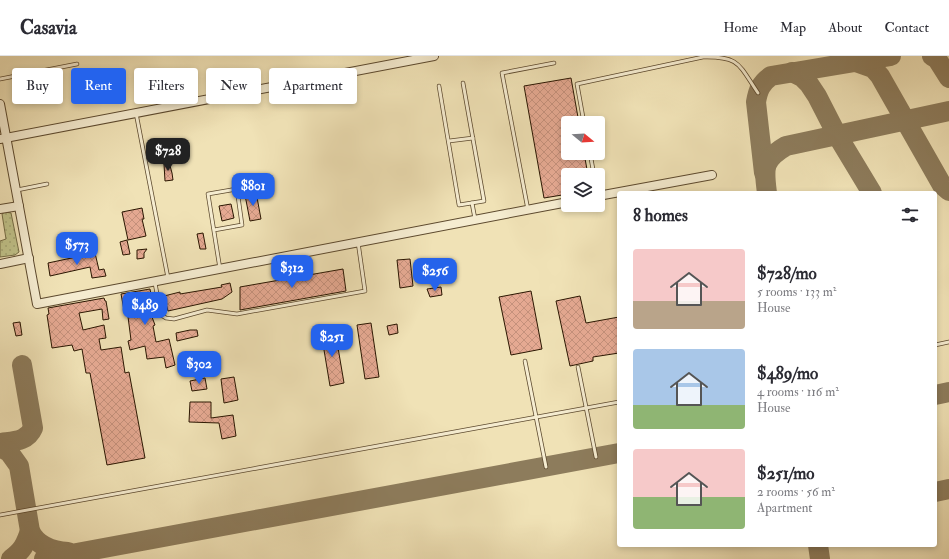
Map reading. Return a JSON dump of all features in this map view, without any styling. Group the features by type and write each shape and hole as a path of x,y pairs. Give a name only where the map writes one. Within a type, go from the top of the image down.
{"street":[{"path":"3,138 434,56"},
{"path":"0,104 3,138 16,190 37,304 561,203"},
{"path":"625,191 712,175"},
{"path":"605,195 617,192"},
{"path":"0,209 19,206"},
{"path":"0,264 29,258"}],"lane":[{"path":"583,116 577,84 703,57 718,56 730,58 737,62 758,93"},
{"path":"528,210 502,73 554,62"},
{"path":"0,79 77,64"},
{"path":"440,86 459,205 484,200 463,83"},
{"path":"136,113 168,279"},
{"path":"449,141 473,138"},
{"path":"16,190 47,184"},
{"path":"214,230 242,225 237,189 208,194 220,269"},
{"path":"472,203 475,220"},
{"path":"154,281 161,315 166,318 174,318 207,310 237,314 365,291 358,242"},
{"path":"937,345 949,342"},
{"path":"525,361 546,467"},
{"path":"578,367 596,457"},
{"path":"0,515 617,402"}],"green space":[{"path":"5,212 11,213 19,252 15,255 0,257 0,241 6,239 2,214"}],"building":[{"path":"571,78 578,116 561,116 561,160 585,160 587,168 561,168 561,195 544,198 524,86"},
{"path":"169,162 173,180 165,181 164,164"},
{"path":"256,192 261,219 250,221 245,195"},
{"path":"231,204 234,218 222,221 219,206"},
{"path":"142,208 144,219 142,219 146,236 128,240 122,212"},
{"path":"203,233 206,249 200,249 197,234"},
{"path":"127,240 130,254 123,255 120,242"},
{"path":"147,249 144,253 144,258 137,259 137,250"},
{"path":"95,253 99,270 104,269 106,276 92,278 90,267 50,276 48,263"},
{"path":"410,259 413,286 400,288 397,260"},
{"path":"343,269 346,291 240,310 240,287"},
{"path":"230,283 232,292 222,299 168,311 164,296 180,292 180,294 222,287 221,285"},
{"path":"441,287 442,295 430,297 427,289"},
{"path":"150,289 155,316 152,317 155,325 153,326 156,342 169,339 175,365 166,368 164,357 147,359 145,346 130,350 128,341 131,340 127,309 124,310 121,294"},
{"path":"531,291 542,349 511,355 499,297"},
{"path":"580,296 586,323 617,317 617,353 593,357 593,361 570,366 556,301"},
{"path":"104,298 106,301 109,319 103,320 102,309 79,313 83,330 104,325 106,338 99,339 101,350 121,347 125,373 129,372 145,458 107,465 90,373 86,373 82,349 74,351 72,345 52,348 47,315 49,314 48,308"},
{"path":"20,322 22,335 16,336 13,323"},
{"path":"371,323 379,377 365,379 357,325"},
{"path":"397,324 398,333 389,335 387,326"},
{"path":"197,330 198,336 177,341 176,333"},
{"path":"335,330 344,383 330,386 321,332"},
{"path":"234,377 238,400 224,403 221,379"},
{"path":"205,378 207,389 192,391 190,381"},
{"path":"190,402 211,402 211,418 233,415 236,436 222,439 219,423 189,422"}],"taxiway":[{"path":"764,173 756,102 760,87 765,81 771,76 891,56"},
{"path":"932,56 937,59 949,78"},
{"path":"856,62 873,68 880,76 942,185 949,191"},
{"path":"792,72 802,77 817,96 837,135 871,191"},
{"path":"767,191 765,178 766,166 772,156 786,146 949,111"},
{"path":"0,443 19,440 27,436 33,428 22,365"},
{"path":"937,395 949,392"},
{"path":"0,447 9,452 19,466 30,531 33,536 46,547 68,552"},
{"path":"44,559 617,453"},
{"path":"937,492 949,489"},
{"path":"11,559 23,547 30,531"},
{"path":"818,547 820,559"}]}
